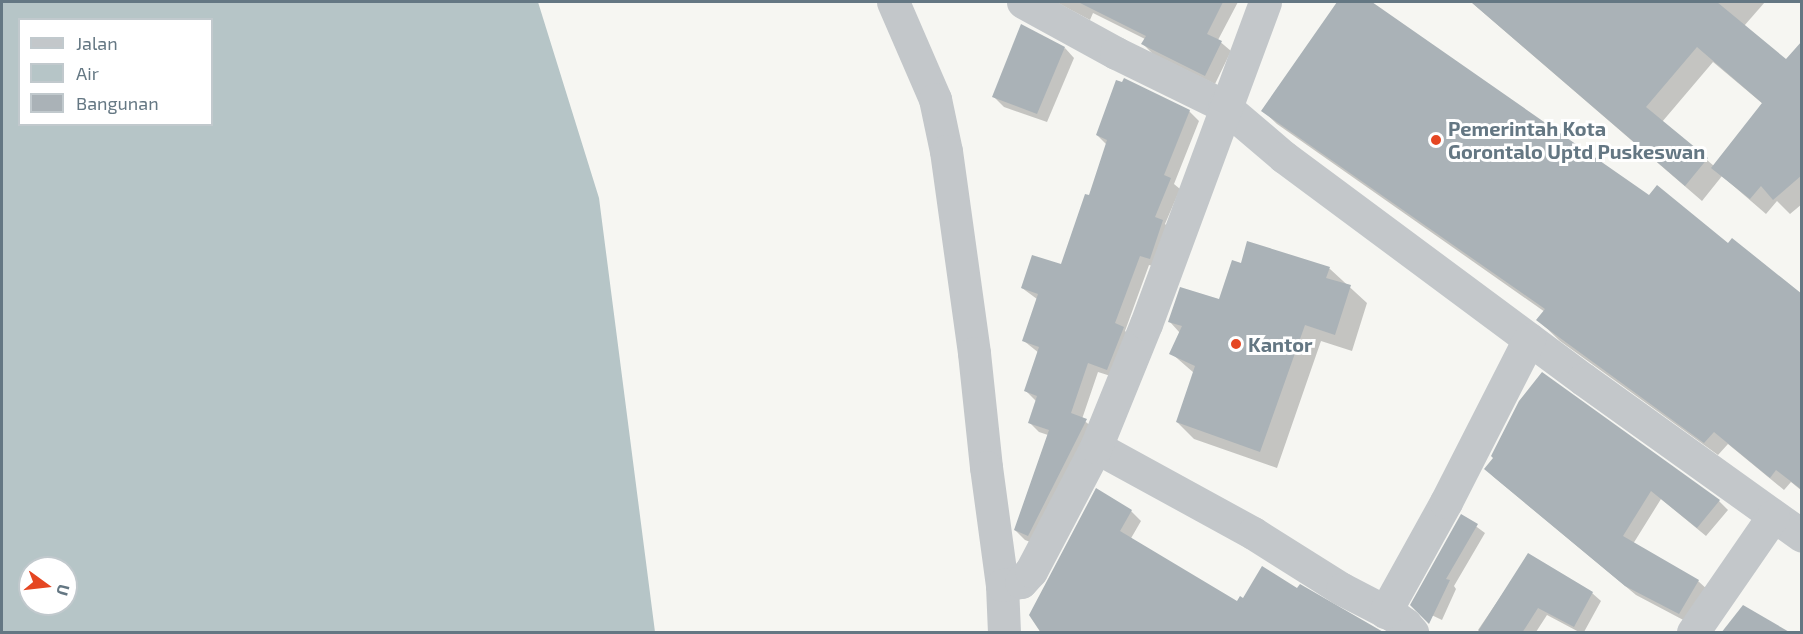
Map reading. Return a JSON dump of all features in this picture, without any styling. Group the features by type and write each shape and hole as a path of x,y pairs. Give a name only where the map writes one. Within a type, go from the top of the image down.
{"street":[{"path":"892,2 934,99 946,151 972,331 1002,585 1005,631"},
{"path":"1023,2 1116,53 1224,106 1284,157 1529,339 1802,536"},
{"path":"1002,585 1021,582 1031,571 1096,447 1146,324 1264,2"},
{"path":"1385,612 1446,502 1529,339"},
{"path":"1096,447 1252,533 1342,589 1405,624 1412,633"},
{"path":"1693,633 1773,516"}],"water":[{"path":"2,2 538,2 599,198 655,632 2,632"}],"building":[{"path":"1078,2 1223,2 1207,34 1222,41 1205,76 1141,44 1146,36"},
{"path":"1337,2 1372,2 1649,195 1657,185 1728,243 1732,238 1802,294 1802,490 1776,470 1770,478 1714,432 1704,443 1536,320 1545,309 1261,111"},
{"path":"1471,2 1717,2 1786,59 1802,41 1802,175 1773,200 1761,186 1750,199 1711,168 1762,103 1697,47 1646,107 1708,158 1685,186"},
{"path":"1021,24 1065,47 1037,114 992,97"},
{"path":"1124,78 1190,110 1164,175 1171,178 1155,217 1163,220 1150,259 1140,256 1115,323 1124,327 1107,370 1088,363 1071,413 1087,419 1028,536 1014,530 1049,430 1028,423 1037,396 1024,391 1039,347 1022,341 1038,294 1021,288 1032,255 1061,264 1085,194 1089,195 1107,140 1096,135 1116,80 1122,82"},
{"name":"Kantor","path":"1247,241 1330,267 1326,278 1351,285 1335,335 1305,325 1260,452 1176,422 1195,366 1169,354 1182,326 1168,322 1180,287 1219,299 1232,260 1241,263"},
{"path":"1542,372 1720,500 1697,528 1651,491 1623,536 1699,580 1679,614 1625,586 1484,469 1493,458 1491,456 1519,401"},
{"path":"1096,488 1132,510 1120,531 1237,601 1240,596 1243,598 1262,566 1297,588 1300,584 1385,633 1041,633 1029,615"},
{"path":"1461,514 1478,524 1446,579 1450,580 1429,624 1410,605"},
{"path":"1528,553 1593,592 1574,627 1538,608 1522,633 1477,633"},
{"path":"1743,605 1791,633 1721,633"}],"place":[{"name":"Pemerintah Kota Gorontalo Uptd Puskeswan","path":"1436,140"},
{"name":"Kantor","path":"1236,344"}]}
